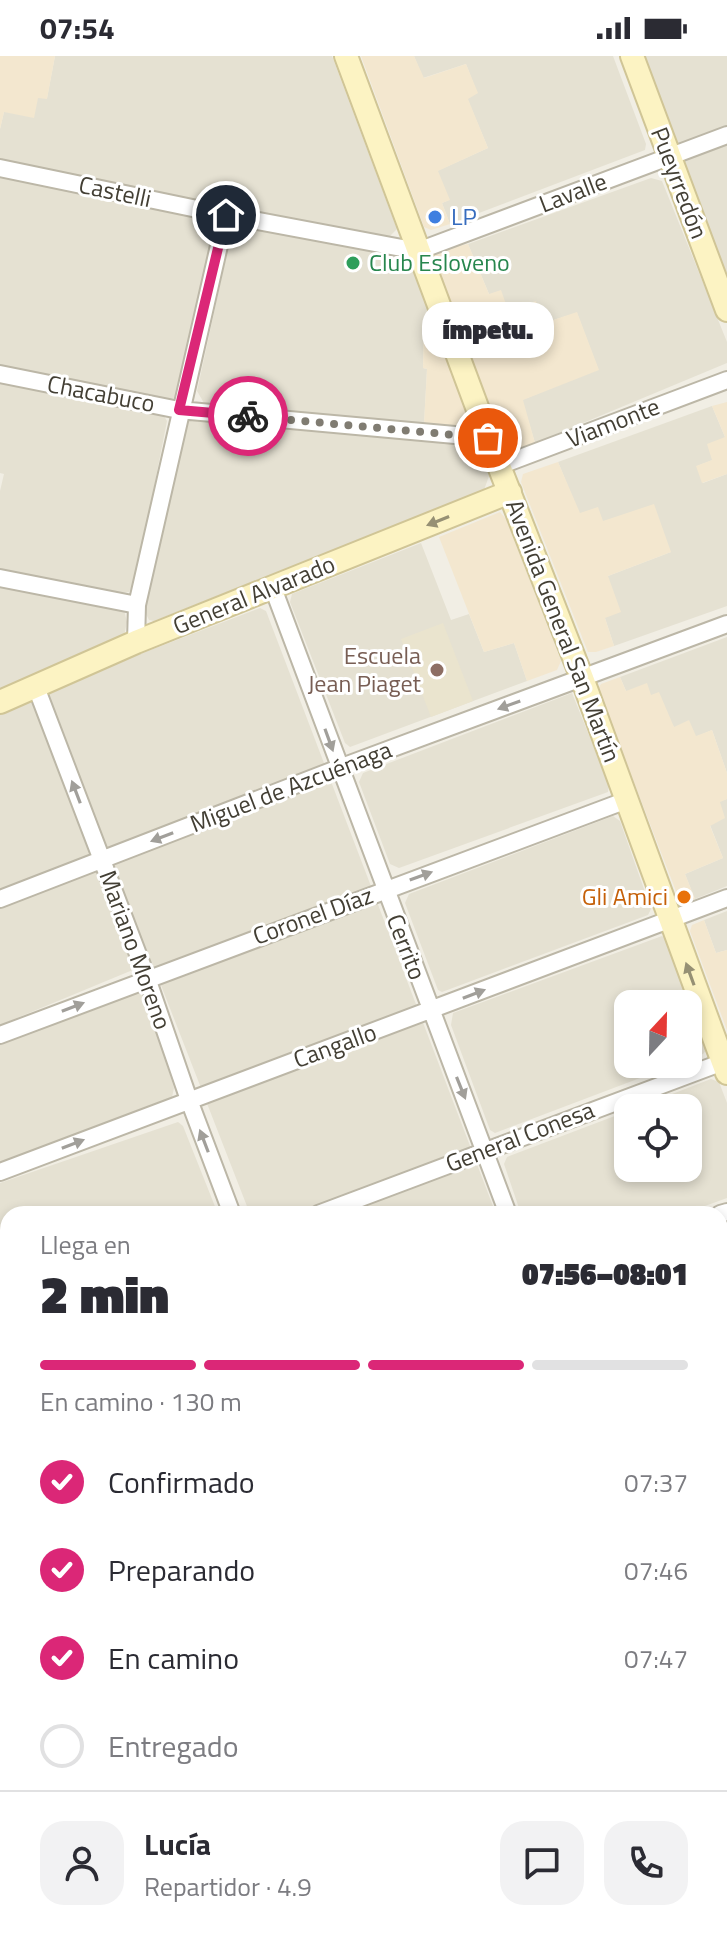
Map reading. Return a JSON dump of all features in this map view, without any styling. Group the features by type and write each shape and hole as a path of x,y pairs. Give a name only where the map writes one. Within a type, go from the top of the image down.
{"street":[{"name":"Avenida General San Martín","path":"346,56 488,438 582,678 725,1067"},
{"name":"Pueyrredón","path":"632,56 727,310"},
{"name":"Lavalle","path":"418,251 727,135"},
{"name":"Castelli","path":"0,168 418,251"},
{"path":"136,642 137,605 179,410 226,215"},
{"name":"Chacabuco","path":"0,374 179,410 488,438"},
{"name":"Viamonte","path":"499,466 727,380"},
{"name":"General Alvarado","path":"0,702 136,642 510,492"},
{"path":"0,578 137,605"},
{"name":"Cerrito","path":"273,588 505,1206"},
{"name":"Miguel de Azcuénaga","path":"0,899 339,768 727,624"},
{"name":"Mariano Moreno","path":"36,687 147,978 229,1206"},
{"name":"Coronel Díaz","path":"0,1035 627,800"},
{"name":"Cangallo","path":"0,1172 727,898"},
{"name":"General Conesa","path":"339,1206 485,1149 725,1067"}],"shaded area":[{"path":"0,56 55,56 47,99 38,98 34,118 4,112 0,129"},
{"path":"55,56 332,56 397,229 389,237 0,162 0,129 4,112 38,97 47,98"},
{"path":"361,56 414,56 424,78 466,64 478,93 468,99 488,148 438,171 450,200 442,203 450,224 431,230 424,227"},
{"path":"414,56 613,56 646,144 645,150 450,224 442,203 449,200 437,171 488,148 467,98 477,93 466,64 423,78"},
{"path":"644,56 727,56 727,275 692,182"},
{"path":"0,173 213,220 216,225 176,397 168,400 0,365"},
{"path":"651,178 662,181 727,342 727,363 535,443 522,400 598,369 577,313 543,323 508,310 489,294 468,244"},
{"path":"246,225 413,260 438,321 424,321 423,368 427,369 424,424 212,407 204,403 197,391 232,230"},
{"path":"468,244 489,294 501,290 508,310 536,301 544,323 577,312 599,370 523,400 535,443 511,453 503,450 429,252"},
{"path":"424,320 438,321 474,426 470,429 424,424 427,369 423,368"},
{"path":"0,381 164,416 167,421 136,579 129,592 0,571 0,491 4,474 0,473"},
{"path":"727,402 727,474 702,483 696,466 712,460 707,444 725,437 712,406"},
{"path":"712,406 725,437 713,460 697,466 703,483 727,474 727,606 614,646 605,618 608,576 671,552 579,513 558,462"},
{"path":"198,417 478,444 489,476 484,490 154,621 149,620 145,612 183,431 190,420"},
{"path":"558,462 580,513 598,507 603,521 654,504 671,552 608,576 621,612 605,618 614,646 596,652 588,652 521,482 523,474"},
{"path":"500,512 506,519 561,661 557,670 527,681 514,643 484,652 439,537"},
{"path":"421,543 451,620 469,614 484,652 514,643 527,681 350,747 345,743 290,602 292,594"},
{"path":"0,583 124,610 127,622 124,636 0,691"},
{"path":"260,608 266,611 493,1206 247,1206 152,962 0,1025 0,708"},
{"name":"Escuela Jean Piaget","path":"443,623 473,701 431,717 401,639"},
{"path":"727,637 727,773 712,730 696,737 674,727 651,695 626,691 620,677"},
{"path":"620,677 626,691 647,683 651,695 659,692 674,727 689,720 696,736 712,730 727,773 727,799 720,802 725,818 710,826 723,858 685,874 695,899 679,899 598,689 601,684"},
{"path":"572,693 609,785 608,792 399,868 390,864 359,782 363,773"},
{"path":"727,799 727,886 695,899 685,874 723,858 710,825 720,801"},
{"path":"613,816 620,821 651,909 648,915 442,992 438,990 405,903 409,894"},
{"path":"727,911 727,950 716,953 704,920"},
{"path":"704,920 716,953 727,950 727,1030 690,931 692,925"},
{"path":"662,936 667,939 686,990 614,990 614,1078 640,1078 495,1133 490,1130 451,1025 453,1013"},
{"path":"136,992 146,995 174,1088 172,1097 0,1166 0,1044"},
{"path":"702,1035 707,1049 702,1054"},
{"path":"711,1079 719,1082 727,1103 727,1198 705,1206 518,1206 504,1164 507,1157 614,1116 614,1182 702,1182 702,1094 672,1094"},
{"path":"178,1122 183,1126 215,1206 0,1206 0,1183"}],"way so far":[{"path":"248,416 488,438"}],"place":[{"name":"LP","path":"435,217"},
{"name":"Club Esloveno","path":"353,263"},
{"name":"ímpetu.","path":"488,438"},
{"name":"Escuela Jean Piaget","path":"437,670"},
{"name":"Gli Amici","path":"684,897"}],"route":[{"path":"226,215 179,410 248,416"}]}
